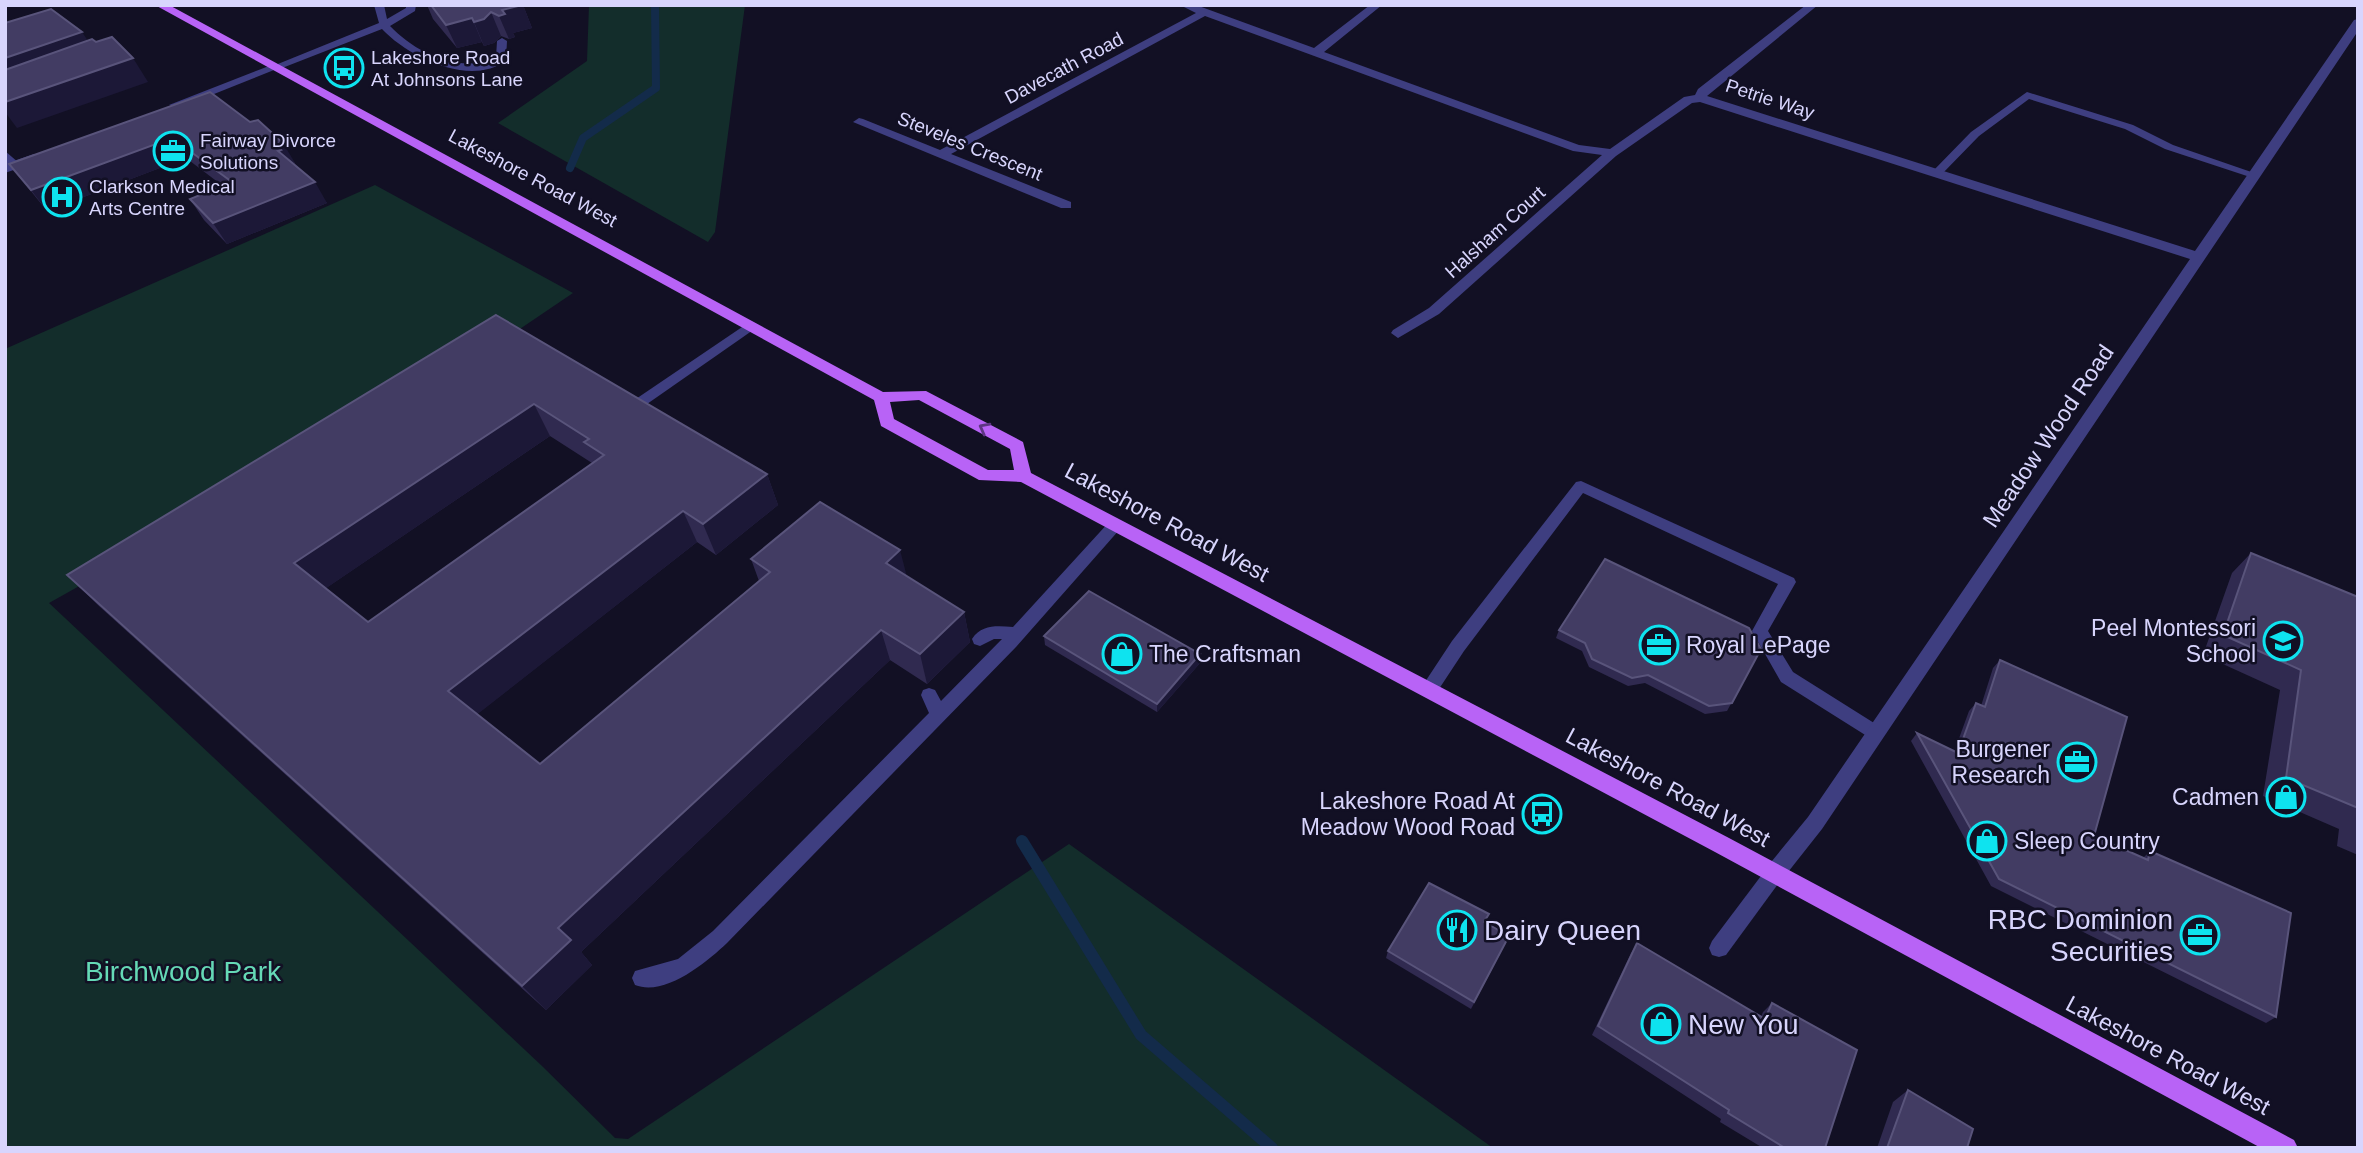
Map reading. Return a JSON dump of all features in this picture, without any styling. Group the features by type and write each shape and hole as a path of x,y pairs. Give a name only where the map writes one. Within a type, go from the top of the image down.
{"main road":[{"name":"Lakeshore Road West","path":"160,5 881,397 887,422 985,476 1024,476 2286,1148"},
{"path":"881,397 921,395 1017,446 1024,476"}],"street":[{"path":"1185,5 1577,148 1612,153"},
{"path":"1316,52 1377,5"},
{"path":"1701,97 1702,92 1813,5"},
{"name":"Davecath Road","path":"940,155 1205,12"},
{"name":"Meadow Wood Road","path":"1774,874 1815,823 2358,22"},
{"path":"166,109 273,68"},
{"name":"Petrie Way","path":"1612,153 1688,100 1701,97 2199,257"},
{"name":"Steveles Crescent","path":"859,122 1066,205"},
{"name":"Halsham Court","path":"1398,333 1434,311 1612,153"},
{"path":"10,167 41,156"}],"lane":[{"path":"379,5 384,25 418,53 458,67 493,65 500,60 502,41"},
{"path":"273,68 384,25 411,9 411,5"},
{"path":"1937,173 1975,134 2027,95 2129,127 2169,147 2254,175"},
{"path":"5,154 10,167"},
{"path":"632,408 751,325"},
{"path":"1429,690 1458,646 1581,486 1788,582 1760,631 1787,677 1876,733"},
{"path":"642,978 674,973 695,961 939,715 1115,526"},
{"path":"980,639 992,632 1016,634"},
{"path":"929,695 939,715"},
{"path":"1719,948 1774,874"}],"green space":[{"path":"589,5 745,5 715,232 708,242 498,123 587,61"},
{"name":"Birchwood Park","path":"375,185 573,293 431,389 49,603 542,1066 615,1138 628,1139 1069,844 1493,1148 5,1148 5,349"}],"building":[{"path":"431,5 522,5 502,10 505,14 499,16 491,12 484,19 474,22 472,18 446,25"},
{"path":"51,9 82,32 5,58 5,23"},
{"path":"112,37 133,58 5,102 5,70 92,39 96,42"},
{"path":"210,92 250,122 258,120 283,143 276,146 281,150 278,151 315,182 213,223 190,199 232,182 172,138 31,190 9,164"},
{"path":"496,315 767,474 703,524 683,511 448,691 540,764 770,572 751,559 820,502 900,550 886,563 964,612 920,654 881,630 558,928 571,940 522,986 67,575","holes":["534,404 589,439 584,442 604,455 368,622 294,563"]},
{"path":"2251,553 2358,597 2358,808 2286,778 2301,670 2223,635"},
{"name":"Royal LePage","path":"1605,559 1749,628 1761,649 1732,703 1709,706 1648,675 1632,678 1592,659 1585,643 1559,630"},
{"name":"The Craftsman","path":"1089,591 1200,654 1157,704 1044,636"},
{"path":"2000,660 2127,717 2094,836 2148,860 2150,851 2291,913 2276,1017 1999,879 1917,733 1958,753 1976,703 1985,707"},
{"path":"1429,883 1489,914 1484,922 1509,936 1474,1002 1388,951"},
{"path":"1637,943 1765,1019 1772,1003 1857,1050 1825,1148 1785,1148 1598,1026"},
{"path":"1908,1090 1973,1129 1967,1148 1887,1148"}],"waterway":[{"path":"570,168 583,138 656,88 655,5"},
{"path":"1022,841 1141,1035 1272,1148"}],"place":[{"name":"Lakeshore Road At Johnsons Lane","path":"344,68"},
{"name":"Fairway Divorce Solutions","path":"173,151"},
{"name":"Clarkson Medical Arts Centre","path":"62,197"},
{"name":"Peel Montessori School","path":"2283,641"},
{"name":"Royal LePage","path":"1659,645"},
{"name":"The Craftsman","path":"1122,654"},
{"name":"Burgener Research","path":"2077,762"},
{"name":"Cadmen","path":"2286,797"},
{"name":"Lakeshore Road At Meadow Wood Road","path":"1542,814"},
{"name":"Sleep Country","path":"1987,841"},
{"name":"Dairy Queen","path":"1457,930"},
{"name":"RBC Dominion Securities","path":"2200,935"},
{"name":"New You","path":"1661,1024"}]}
